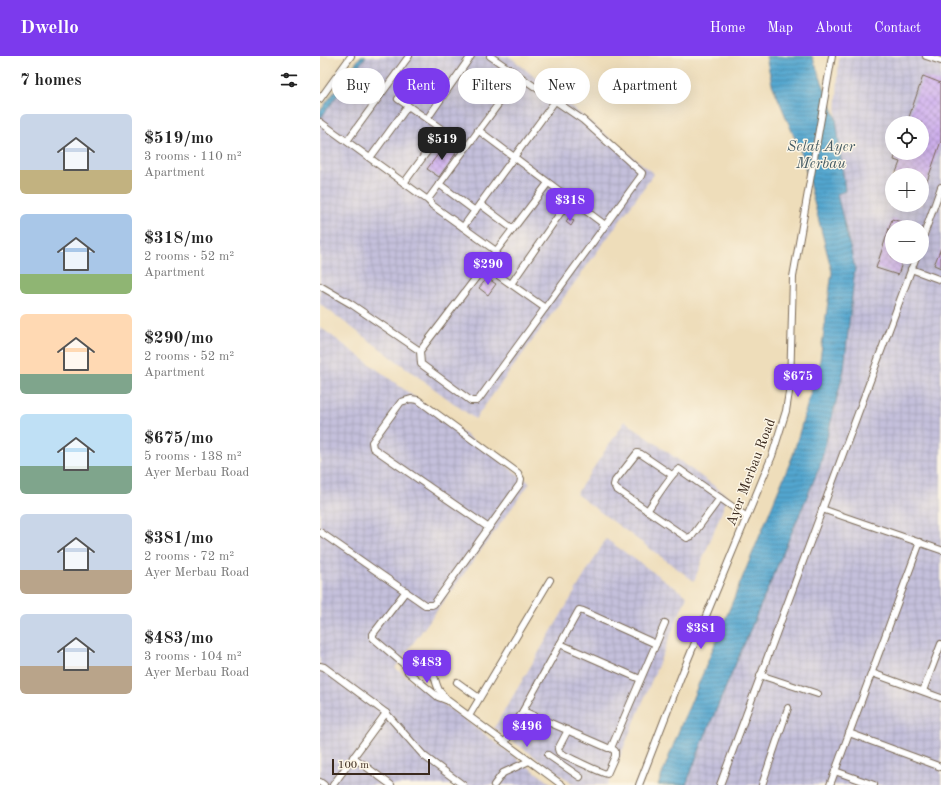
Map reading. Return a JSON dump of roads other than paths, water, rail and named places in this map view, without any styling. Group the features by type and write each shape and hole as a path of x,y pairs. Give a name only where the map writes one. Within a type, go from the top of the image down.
{"street":[{"path":"320,99 351,56"},
{"path":"347,141 409,56"},
{"path":"427,119 472,56"},
{"path":"490,56 507,68"},
{"name":"Ayer Merbau Road","path":"639,785 682,674 772,456 788,400 793,277 796,267 832,56"},
{"path":"926,56 941,61"},
{"path":"405,104 466,146"},
{"path":"429,201 429,198 498,104"},
{"path":"463,227 553,104"},
{"path":"548,183 420,351 421,364 471,401 476,401 479,399 641,176 641,171 583,120 559,104"},
{"path":"370,158 408,106"},
{"path":"321,122 496,251"},
{"path":"404,183 443,130"},
{"path":"478,130 605,225"},
{"path":"439,184 475,211"},
{"path":"929,220 941,187"},
{"path":"511,284 570,199"},
{"path":"480,204 513,229"},
{"path":"720,785 914,264"},
{"path":"485,266 545,308"},
{"path":"912,269 941,280"},
{"path":"320,286 351,304 420,351"},
{"path":"320,532 425,605 432,605 434,604 489,528 520,484 520,476 418,400 411,399 401,402 372,442 374,448 489,528"},
{"path":"672,475 642,454 637,453 615,481 614,486 616,489 687,538 692,536 720,498"},
{"path":"647,511 672,475 677,469 681,469 747,518"},
{"path":"822,509 941,550"},
{"path":"830,785 920,542"},
{"path":"469,716 550,580"},
{"path":"406,591 373,634 372,638 407,667 408,672 438,697 447,700"},
{"path":"505,743 577,612 581,610 656,644"},
{"path":"611,748 665,623"},
{"path":"560,644 640,679"},
{"path":"923,692 941,644"},
{"path":"407,667 409,662 413,659 422,659 431,667 438,688 447,700 562,785"},
{"path":"320,666 324,667 386,712 424,756 463,785"},
{"path":"872,673 941,698"},
{"path":"760,675 818,694"},
{"path":"457,682 479,698"},
{"path":"762,785 788,708"},
{"path":"523,711 611,748 615,751 615,756 607,774 604,774 559,752 558,750 568,730"},
{"path":"333,785 386,712"},
{"path":"849,733 941,767"},
{"path":"548,755 580,777"},
{"path":"353,757 391,785"},
{"path":"494,785 503,773 529,761"},
{"path":"835,771 874,785"},
{"path":"320,782 324,785"}],"water":[{"path":"361,56 366,56 357,68 352,68"},
{"name":"Selat Ayer Merbau","path":"766,56 812,56 836,118 845,191 837,194 855,268 844,369 820,466 702,743 686,785 658,785 683,720 793,455 820,360 832,272 802,155 772,84"},
{"path":"332,95 332,103 320,119 320,111"}]}
